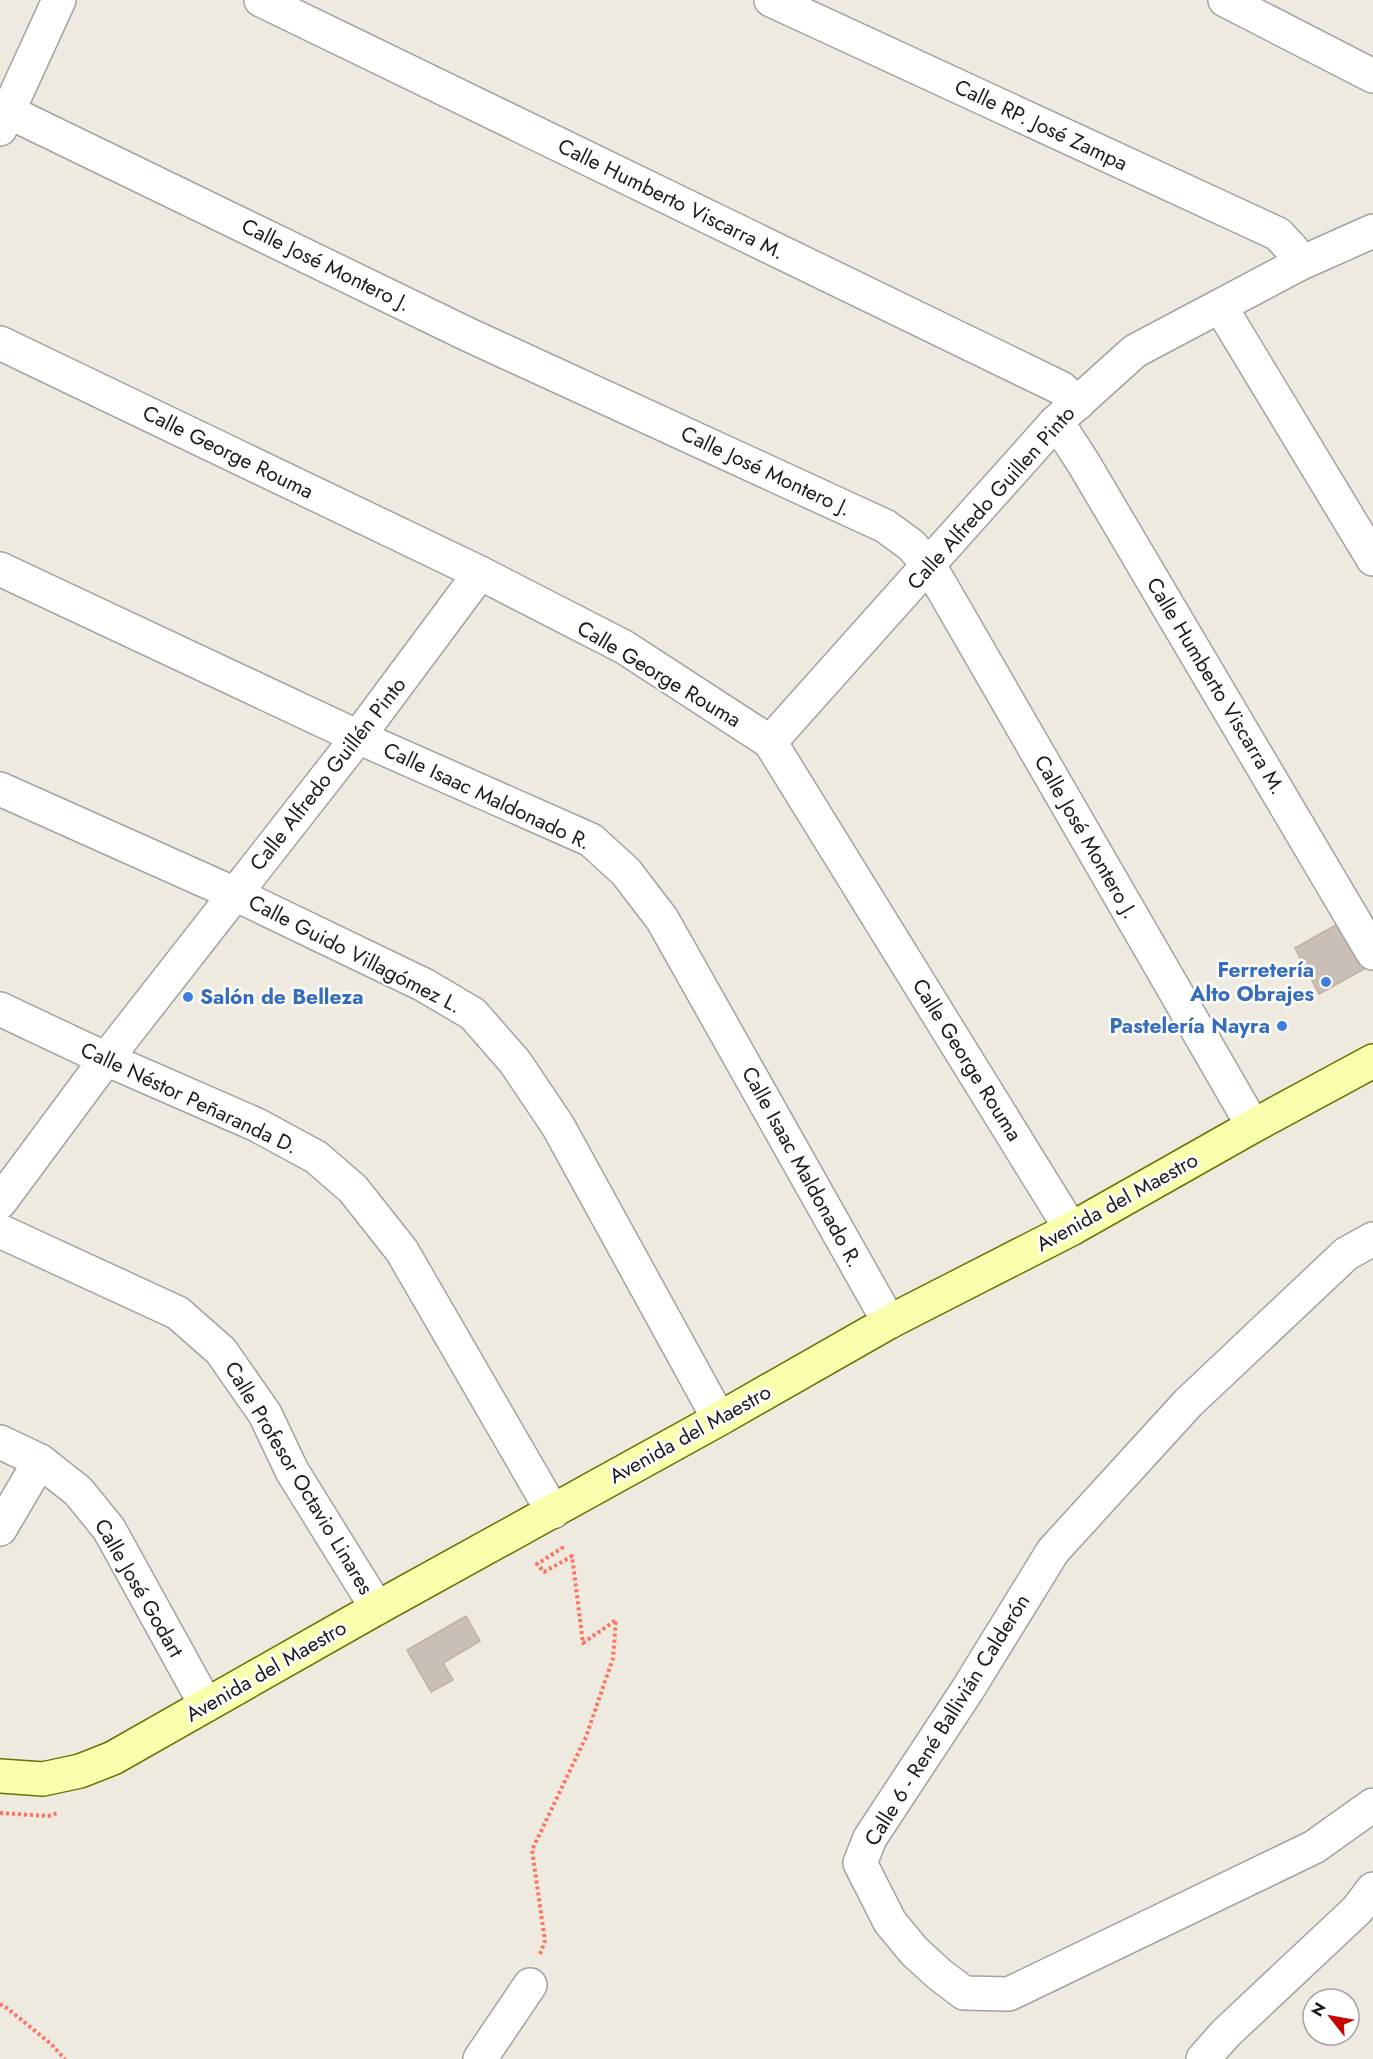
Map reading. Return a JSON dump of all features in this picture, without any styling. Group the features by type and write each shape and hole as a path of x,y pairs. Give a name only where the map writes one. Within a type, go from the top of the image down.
{"main road":[{"name":"Avenida del Maestro","path":"0,1776 44,1779 80,1771 113,1758 889,1322 1071,1229 1373,1061"}],"street":[{"path":"5,121 58,0"},
{"name":"Calle Humberto Viscarra M.","path":"261,0 1061,388 1066,413 1066,436 1373,953"},
{"name":"Calle RP. José Zampa","path":"771,0 1278,234 1292,249 1299,264"},
{"path":"1225,0 1373,76"},
{"name":"Calle José Montero J.","path":"5,121 885,526 911,545 929,565 1253,1126"},
{"name":"Calle Alfredo Guillen Pinto","path":"770,742 1066,413 1136,351 1299,264 1373,231"},
{"path":"1220,306 1373,559"},
{"name":"Calle George Rouma","path":"0,342 480,573 624,647 770,742 1071,1229"},
{"name":"Calle Isaac Maldonado R.","path":"0,569 358,737 591,840 626,872 662,919 889,1322"},
{"name":"Calle Alfredo Guillén Pinto","path":"0,1202 106,1059 358,737 480,573"},
{"name":"Calle Guido Villagómez L.","path":"0,789 235,894 424,985 473,1014 515,1062 558,1126 719,1419"},
{"name":"Calle Néstor Peñaranda D.","path":"0,1009 106,1059 257,1125 316,1157 353,1189 402,1251 553,1512"},
{"name":"Calle Profesor Octavio Linares","path":"0,1231 178,1312 221,1351 265,1414 292,1471 377,1608"},
{"name":"Calle 6 - René Ballivián Calderón","path":"1373,1239 1346,1254 1188,1403 1053,1551 968,1689 870,1838 860,1863 890,1922 914,1951 939,1974 964,1993 1010,1994 1314,1847 1373,1805"},
{"name":"Calle José Godart","path":"0,1442 40,1461 78,1491 109,1529 206,1706"},
{"path":"0,1529 40,1461"},
{"path":"1203,2059 1226,2033 1357,1910 1372,1892"},
{"path":"480,2059 530,1985"}],"path":[{"path":"530,1985 545,1941 532,1850 586,1737 613,1658 616,1620 583,1643 572,1556 543,1572 537,1564 562,1548 561,1543 551,1547"},
{"path":"0,2004 51,2044 64,2059"}],"building":[{"path":"1341,922 1366,968 1319,994 1295,948"},
{"path":"466,1616 480,1641 443,1663 453,1680 431,1692 407,1650"}],"place":[{"name":"Ferretería Alto Obrajes","path":"1326,982"},
{"name":"Salón de Belleza","path":"188,997"},
{"name":"Pastelería Nayra","path":"1282,1026"}]}
